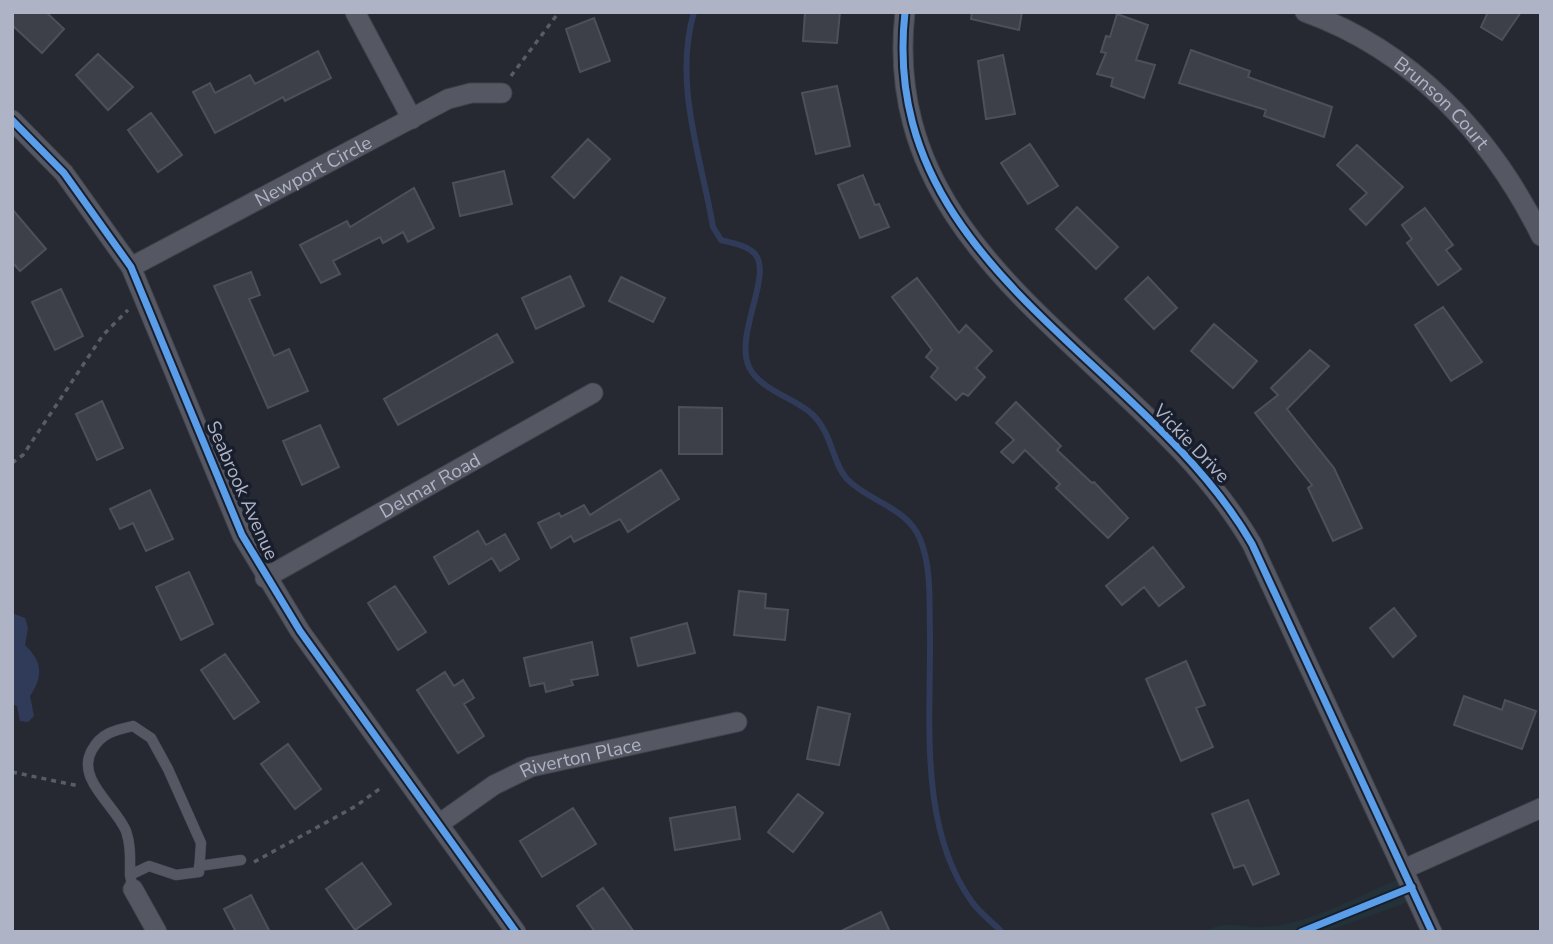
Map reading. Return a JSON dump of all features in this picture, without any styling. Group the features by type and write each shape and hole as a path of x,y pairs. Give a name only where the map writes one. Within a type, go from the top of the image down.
{"street":[{"path":"355,12 412,119"},
{"name":"Vickie Drive","path":"905,12 904,54 914,120 922,152 947,207 990,265 1220,492 1252,544 1432,932"},
{"name":"Brunson Court","path":"1305,12 1338,24 1370,43 1438,93 1488,147 1541,236"},
{"name":"Newport Circle","path":"131,267 448,99 471,93 502,93"},
{"name":"Seabrook Avenue","path":"12,120 64,173 131,267 242,535 265,578 339,688 516,932"},
{"name":"Delmar Road","path":"265,578 593,393"},
{"name":"Riverton Place","path":"439,824 494,785 531,767 737,722"},
{"path":"1404,869 1541,808"},
{"path":"132,882 157,932"}],"lane":[{"path":"133,726 151,738 201,843 199,872 176,875 149,866 132,882 126,832 118,817 97,791 88,770 89,754 98,739 114,730 133,726"},
{"path":"199,866 240,860"}],"path":[{"path":"502,93 519,64 559,12"},
{"path":"12,463 23,455 103,335 128,310"},
{"path":"12,770 20,775 97,791"},
{"path":"252,863 356,806 382,787"}],"shaded area":[{"path":"1397,880 1408,902 1325,932 1202,932 1228,925 1265,927 1299,921"}],"water":[{"path":"12,613 25,618 28,628 25,645 35,657 39,670 30,696 34,716 28,722 20,721 17,706 12,704"}],"building":[{"path":"12,12 46,12 64,29 42,53 12,25"},
{"path":"805,12 840,12 837,43 803,41"},
{"path":"972,12 1022,12 1019,30 971,19"},
{"path":"1488,12 1521,12 1502,40 1481,27"},
{"path":"1117,14 1148,25 1136,60 1155,65 1144,98 1111,86 1113,78 1097,74 1106,53 1101,52 1106,36 1110,37"},
{"path":"594,18 610,61 580,72 566,29"},
{"path":"1191,50 1250,71 1248,77 1332,107 1324,137 1264,116 1266,110 1179,83"},
{"path":"318,51 331,78 285,101 283,97 215,133 193,92 210,83 215,93 250,75 255,84"},
{"path":"98,54 133,87 108,110 76,75"},
{"path":"1003,55 1015,114 986,119 978,61"},
{"path":"837,86 850,146 816,154 802,93"},
{"path":"151,113 182,155 158,172 128,130"},
{"path":"588,139 610,159 574,198 552,177"},
{"path":"1030,144 1058,186 1028,204 1001,163"},
{"path":"1357,145 1403,187 1366,225 1350,209 1367,193 1337,165"},
{"path":"504,171 512,204 460,216 453,183"},
{"path":"863,175 875,205 879,204 889,227 860,238 838,185"},
{"path":"414,188 434,228 408,242 403,232 383,243 380,237 333,261 340,274 321,283 300,245 347,221 350,227"},
{"path":"1077,207 1118,247 1096,269 1056,229"},
{"path":"1425,208 1453,245 1446,250 1461,269 1438,285 1407,243 1412,239 1402,225"},
{"path":"12,209 46,249 20,271 12,262"},
{"path":"251,272 260,295 249,299 274,356 289,349 308,391 268,408 214,286"},
{"path":"570,276 584,306 536,329 522,298"},
{"path":"621,277 665,298 653,322 609,301"},
{"path":"1148,277 1177,308 1154,329 1125,299"},
{"path":"917,278 959,333 966,325 992,351 976,368 985,377 968,396 963,393 956,400 931,377 938,368 926,357 932,350 892,297"},
{"path":"61,289 83,336 55,350 32,302"},
{"path":"1443,307 1482,362 1451,381 1415,325"},
{"path":"1214,324 1257,361 1233,388 1191,351"},
{"path":"497,334 513,362 398,425 384,399"},
{"path":"1310,350 1329,366 1287,409 1334,468 1362,528 1333,541 1308,488 1312,485 1255,413 1278,395 1271,388"},
{"path":"102,401 123,448 97,460 76,414"},
{"path":"1016,402 1061,446 1057,450 1094,482 1128,518 1108,538 1056,488 1060,484 1025,450 1013,463 1001,452 1014,440 996,423"},
{"path":"679,407 722,408 722,454 679,454"},
{"path":"320,425 339,467 302,485 283,441"},
{"path":"661,470 679,499 628,532 620,519 574,542 571,536 551,548 538,523 559,513 561,517 584,505 590,515"},
{"path":"150,490 173,539 146,551 133,523 120,529 110,509"},
{"path":"478,531 486,545 505,534 519,559 500,571 492,558 449,584 434,557"},
{"path":"1153,547 1184,587 1159,606 1144,587 1122,605 1106,586"},
{"path":"189,572 213,624 181,640 156,587"},
{"path":"395,586 426,632 398,650 368,603"},
{"path":"739,591 766,594 765,608 788,610 785,640 734,635"},
{"path":"1394,608 1416,636 1393,657 1370,628"},
{"path":"687,623 695,653 638,666 631,638"},
{"path":"592,642 598,675 571,680 573,685 546,692 544,683 530,686 524,658"},
{"path":"225,654 259,702 234,719 201,670"},
{"path":"1186,661 1205,705 1196,708 1213,747 1181,761 1146,679"},
{"path":"445,672 454,686 463,680 474,698 464,704 484,736 458,753 417,690"},
{"path":"1464,696 1502,710 1505,700 1536,711 1522,749 1454,725"},
{"path":"818,707 850,714 839,765 807,759"},
{"path":"288,744 321,789 295,809 261,764"},
{"path":"798,794 823,813 793,852 768,832"},
{"path":"1248,800 1279,874 1253,885 1244,865 1234,868 1212,814"},
{"path":"735,807 740,839 675,850 670,818"},
{"path":"573,808 596,844 542,877 520,841"},
{"path":"362,863 391,904 355,930 326,889"},
{"path":"603,888 634,932 595,932 577,906"},
{"path":"251,895 270,932 236,932 224,909"},
{"path":"881,912 890,932 839,932"}],"waterway":[{"path":"694,12 688,39 688,93 713,227 721,240 748,248 755,254 759,264 760,276 746,339 749,367 769,388 812,414 824,430 838,465 847,479 906,519 920,539 929,585 929,737 935,807 943,841 955,872 975,906 1002,932"}],"cycle path":[{"path":"905,12 907,100 932,176 974,243 1028,304 1149,418 1205,478 1252,544 1432,932"},
{"path":"12,120 64,173 131,267 242,535 300,631 516,932"},
{"path":"1301,932 1412,887"}]}
